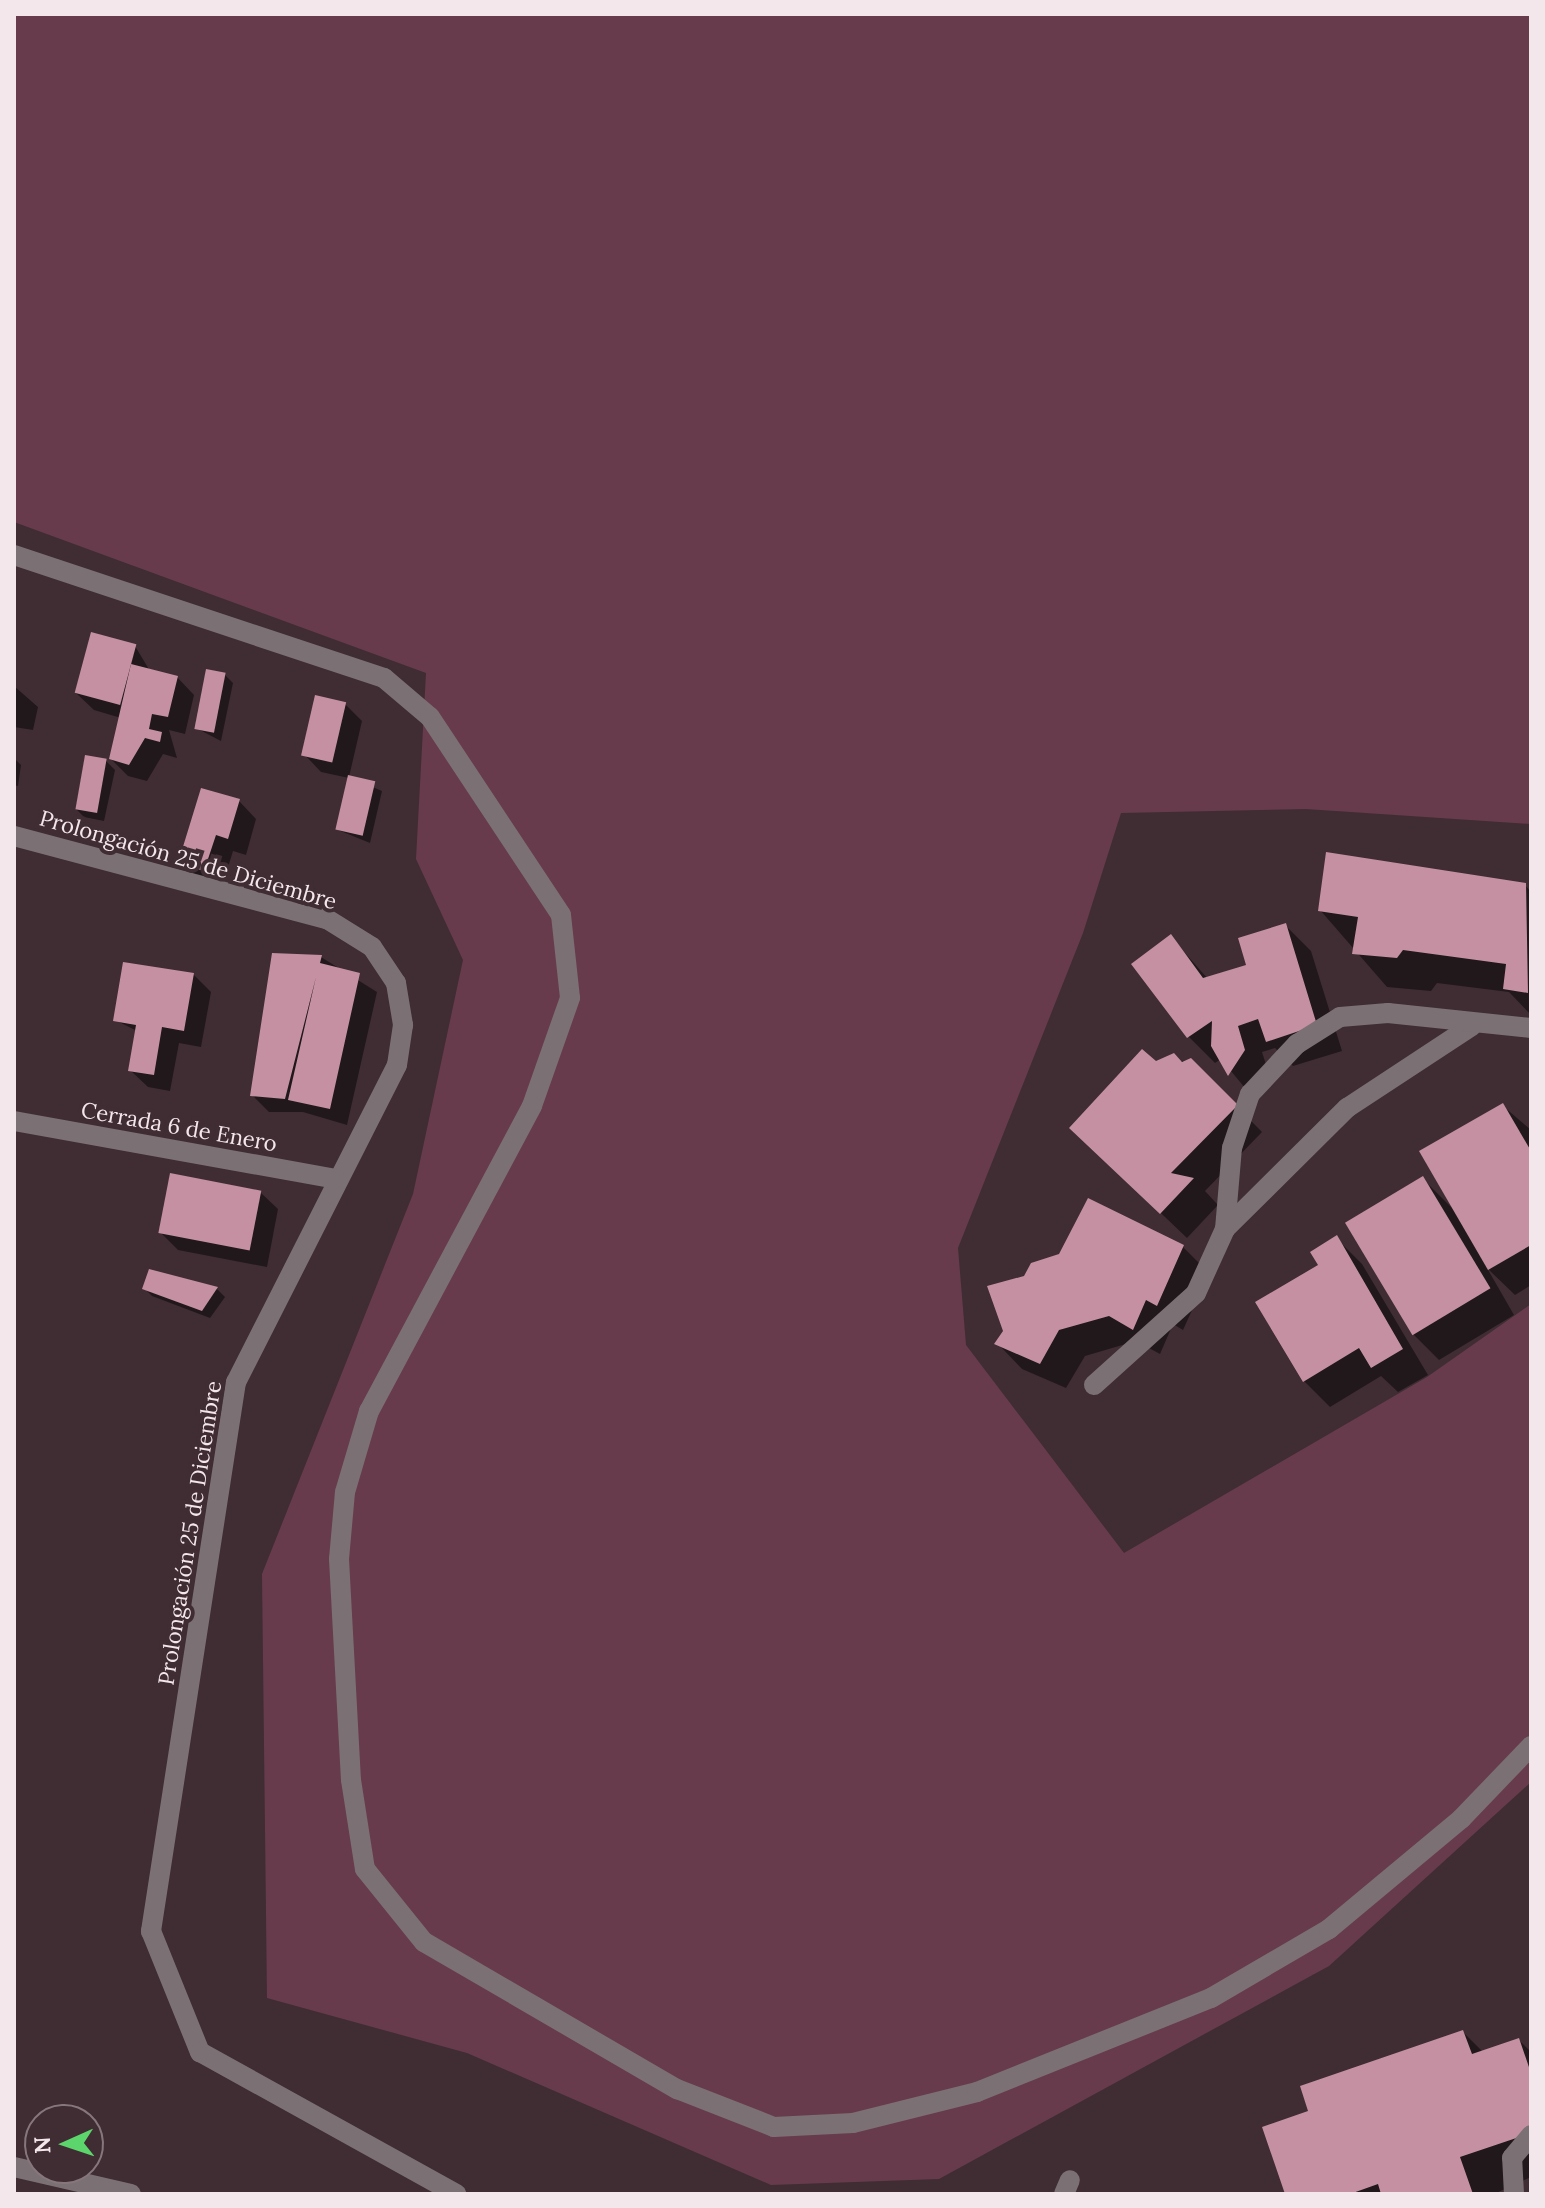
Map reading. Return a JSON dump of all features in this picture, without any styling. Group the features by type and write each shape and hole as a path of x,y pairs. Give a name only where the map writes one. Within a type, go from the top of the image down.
{"street":[{"path":"14,555 384,678 430,717 561,915 570,998 532,1106 369,1411 345,1492 340,1574 351,1780 365,1869 424,1942 677,2089 774,2127 853,2123 977,2092 1211,1998 1329,1929 1461,1819 1531,1746"},
{"name":"Prolongación 25 de Diciembre","path":"14,836 327,919 372,947 396,983 403,1025 397,1065 335,1179 236,1382 151,1931 200,2052 456,2194"},
{"path":"1094,1385 1196,1293 1225,1229 1232,1148 1250,1094 1297,1044 1340,1017 1388,1013 1472,1026 1531,1028"},
{"path":"1225,1229 1347,1108 1472,1026"},
{"name":"Cerrada 6 de Enero","path":"14,1121 335,1179"},
{"path":"1514,2194 1512,2158 1531,2135"},
{"path":"14,2167 131,2194"}],"shaded area":[{"path":"14,14 1531,14 1531,824 1306,809 1121,813 1083,933 958,1248 966,1345 1124,1553 1427,1377 1531,1304 1531,1782 1329,1966 939,2179 771,2185 467,2053 267,1998 262,1574 413,1194 463,960 416,859 426,673 14,522"}],"building":[{"path":"91,632 136,644 120,705 75,693"},
{"path":"131,664 178,676 168,717 152,714 149,729 162,732 160,742 145,738 129,765 109,759"},
{"path":"206,669 226,673 214,733 194,729"},
{"path":"315,695 346,702 332,763 301,755"},
{"path":"85,755 107,759 97,813 75,809"},
{"path":"348,775 375,781 363,836 335,830"},
{"path":"201,788 240,799 228,839 216,835 204,871 178,863"},
{"path":"1326,852 1526,883 1528,993 1503,989 1506,964 1403,950 1397,958 1352,954 1358,917 1318,911"},
{"path":"1286,923 1317,1025 1266,1042 1258,1019 1238,1026 1245,1050 1228,1076 1211,1046 1212,1021 1187,1038 1131,964 1171,934 1203,978 1246,965 1238,938"},
{"path":"272,953 322,955 320,963 360,973 330,1109 288,1100 316,977 285,1099 250,1096"},
{"path":"123,962 194,973 184,1031 162,1027 154,1075 128,1071 136,1025 113,1021"},
{"path":"1142,1049 1156,1061 1174,1053 1182,1062 1191,1058 1238,1105 1171,1173 1194,1178 1160,1214 1069,1128"},
{"path":"1503,1103 1531,1151 1531,1245 1488,1270 1419,1151"},
{"path":"170,1173 261,1191 250,1251 158,1233"},
{"path":"1423,1176 1490,1288 1412,1335 1345,1223"},
{"path":"1088,1198 1184,1245 1157,1306 1146,1300 1133,1330 1109,1316 1059,1330 1040,1364 994,1344 1003,1331 987,1286 1024,1276 1031,1263 1059,1254"},
{"path":"1337,1235 1403,1349 1371,1368 1359,1348 1303,1382 1255,1302 1318,1265 1310,1252"},
{"path":"149,1269 218,1287 202,1311 142,1289"},
{"path":"1463,2030 1472,2054 1519,2038 1531,2073 1531,2133 1460,2157 1473,2194 1381,2194 1378,2184 1350,2194 1285,2194 1262,2127 1308,2111 1300,2086"}]}
